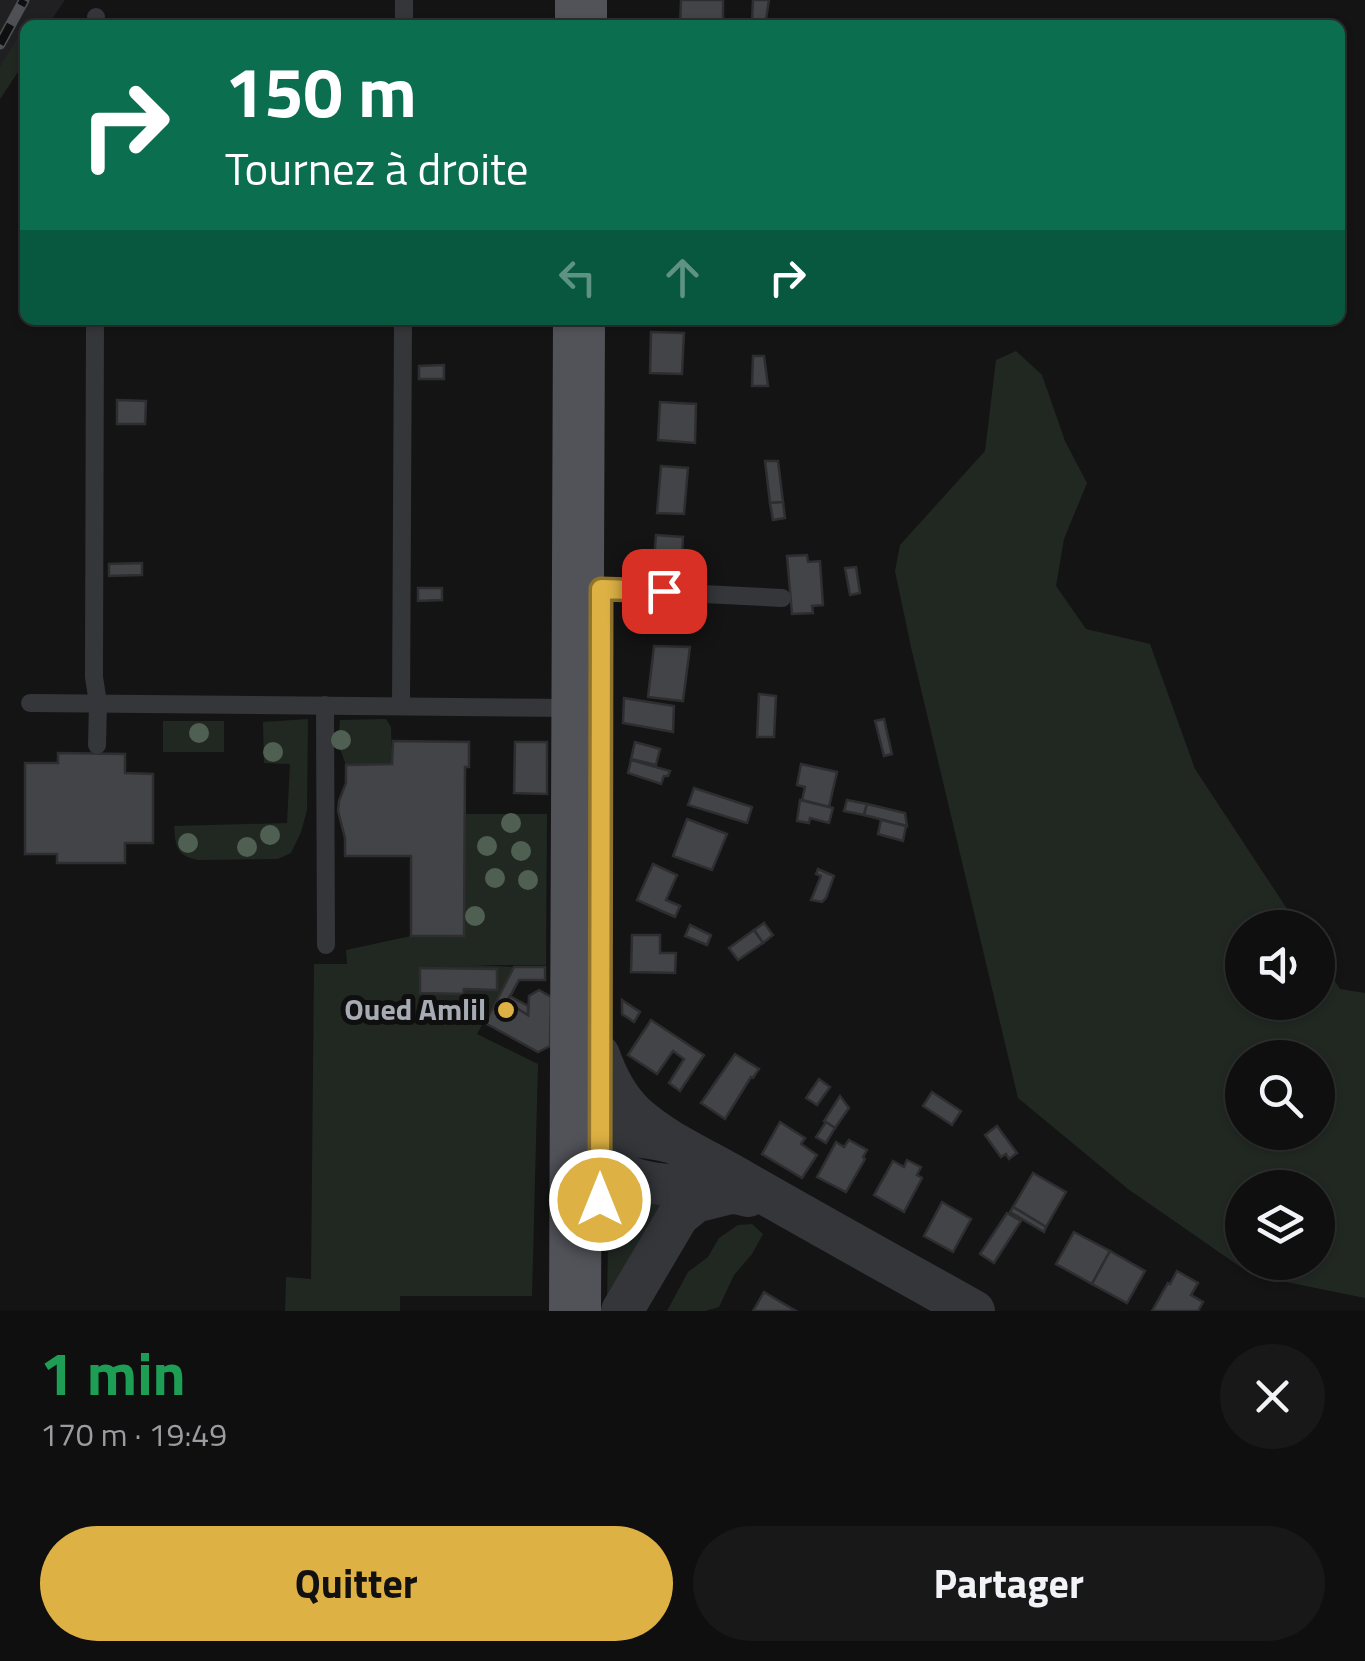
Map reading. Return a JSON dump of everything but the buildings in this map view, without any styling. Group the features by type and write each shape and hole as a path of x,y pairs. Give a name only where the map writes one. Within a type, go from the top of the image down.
{"main road":[{"path":"579,325 577,708 600,1311"},
{"path":"575,1311 599,1056 603,325"}],"street":[{"path":"599,1056 624,1105 644,1123 974,1311"},
{"path":"592,1152 634,1136 676,1144"},
{"path":"592,1152 644,1181 734,1192 804,1217"},
{"path":"622,1311 678,1216 695,1202 734,1192"}],"lane":[{"path":"95,325 97,745"},
{"path":"401,706 403,325"},
{"path":"601,589 782,598"},
{"path":"30,703 577,708"},
{"path":"326,706 326,945"}],"shaded area":[{"path":"0,0 65,0 51,20 20,20 20,69 0,99"},
{"path":"20,34 20,69 0,99 0,67"},
{"path":"1016,351 1042,375 1065,441 1087,483 1064,539 1056,586 1086,629 1150,644 1195,769 1288,910 1225,910 1225,1020 1335,1020 1335,981 1340,989 1365,993 1365,1298 1277,1280 1335,1280 1335,1170 1225,1170 1225,1256 1128,1189 1018,1098 895,571 900,545 985,451 996,360"},
{"path":"308,719 307,810 291,853 278,859 198,860 181,852 174,826 287,823 290,764 264,763 263,722"},
{"path":"386,719 391,727 392,764 346,765 338,743 340,720"},
{"path":"163,721 224,721 224,752 163,752"},
{"path":"465,814 547,814 546,965 475,965 514,967 477,1034 538,1064 532,1296 400,1296 400,1311 285,1311 286,1277 311,1279 314,964 347,964 346,950 411,936 464,936"},
{"path":"609,1184 657,1196 667,1217 607,1303"},
{"path":"752,1224 763,1234 734,1275 719,1307 667,1311 688,1272 708,1257 719,1238 738,1225"}],"railway":[{"path":"0,44 24,0"}],"place":[{"name":"Oued Amlil","path":"506,1010"}],"route":[{"path":"600,1200 601,589 664,591"}]}
